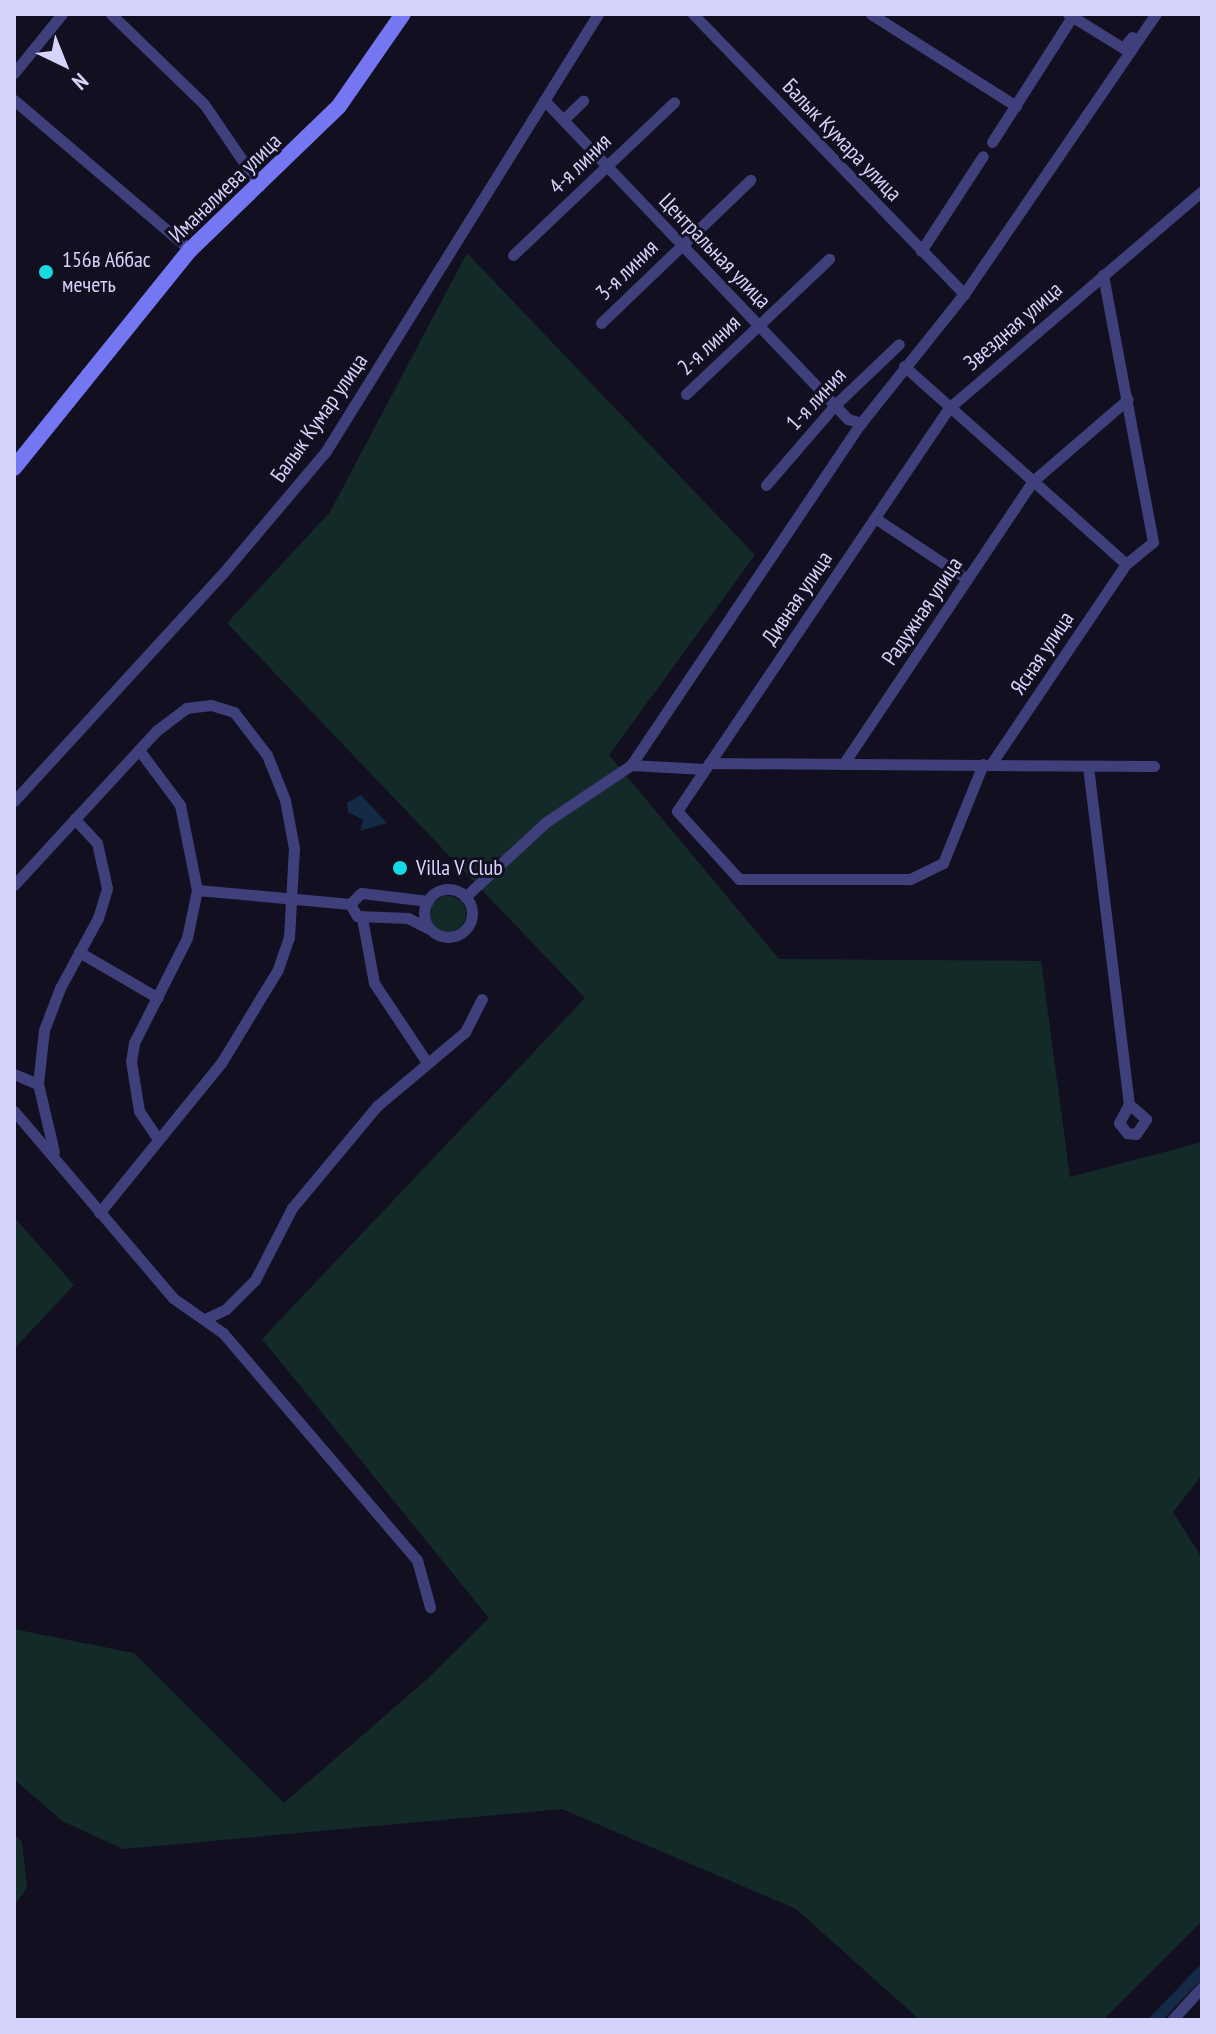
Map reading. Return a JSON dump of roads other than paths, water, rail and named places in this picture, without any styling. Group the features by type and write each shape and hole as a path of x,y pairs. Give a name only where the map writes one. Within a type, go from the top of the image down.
{"street":[{"path":"14,73 62,14"},
{"path":"111,14 204,104 260,186"},
{"name":"Иманалиева улица","path":"14,468 190,250 260,186 339,106 403,14"},
{"name":"Балык Кумар улица","path":"14,801 223,573 326,451 598,14"},
{"name":"Балык Кумара улица","path":"693,14 964,294"},
{"path":"871,14 1016,106"},
{"path":"992,142 1070,16 1124,48 1147,14"},
{"path":"465,897 546,822 631,765 861,423 964,294 1156,14"},
{"path":"14,100 190,250"},
{"name":"Центральная улица","path":"544,100 835,405 861,423"},
{"path":"563,120 583,101"},
{"name":"4-я линия","path":"513,255 674,102"},
{"path":"921,251 983,156"},
{"name":"3-я линия","path":"601,323 750,180"},
{"name":"Звездная улица","path":"950,407 1202,191"},
{"name":"2-я линия","path":"686,394 829,259"},
{"path":"904,366 1126,564 1153,542 1103,275"},
{"name":"1-я линия","path":"766,485 835,405 899,344"},
{"path":"1033,481 1128,399"},
{"name":"Дивная улица","path":"677,811 950,407"},
{"name":"Радужная улица","path":"844,763 1033,481"},
{"path":"875,518 967,579"},
{"name":"Ясная улица","path":"677,811 739,879 910,879 943,863 987,764 1126,564"},
{"path":"14,885 139,750 186,708 223,706 246,722 267,755 285,800 294,848 294,898 289,937 261,1004 221,1063 99,1213"},
{"path":"139,750 180,805 197,890 187,938 134,1043 131,1061 139,1111 158,1139"},
{"path":"631,765 844,763 1154,766"},
{"path":"1088,766 1129,1104"},
{"path":"55,1157 38,1084 49,1012 105,900 106,873 97,843 75,819"},
{"path":"197,890 350,904 362,918 374,983 426,1061"},
{"path":"428,928 424,913 428,901 443,890 465,897"},
{"path":"350,904 361,893 428,901"},
{"path":"362,918 408,918 449,937 463,932 471,918 465,897"},
{"path":"79,952 158,998"},
{"path":"207,1318 226,1309 255,1280 292,1208 366,1118 426,1061 465,1032 482,999"},
{"path":"14,1074 38,1084"},
{"path":"14,1111 173,1298 207,1318 417,1560 430,1607"},
{"path":"1172,2020 1202,1987"}],"water":[{"path":"361,795 387,823 360,831 363,820 348,812 347,803"}],"waterway":[{"path":"1154,2020 1202,1970"}],"place":[{"name":"156в Аббас мечеть","path":"46,272"},
{"name":"Villa V Club","path":"400,868"}]}
